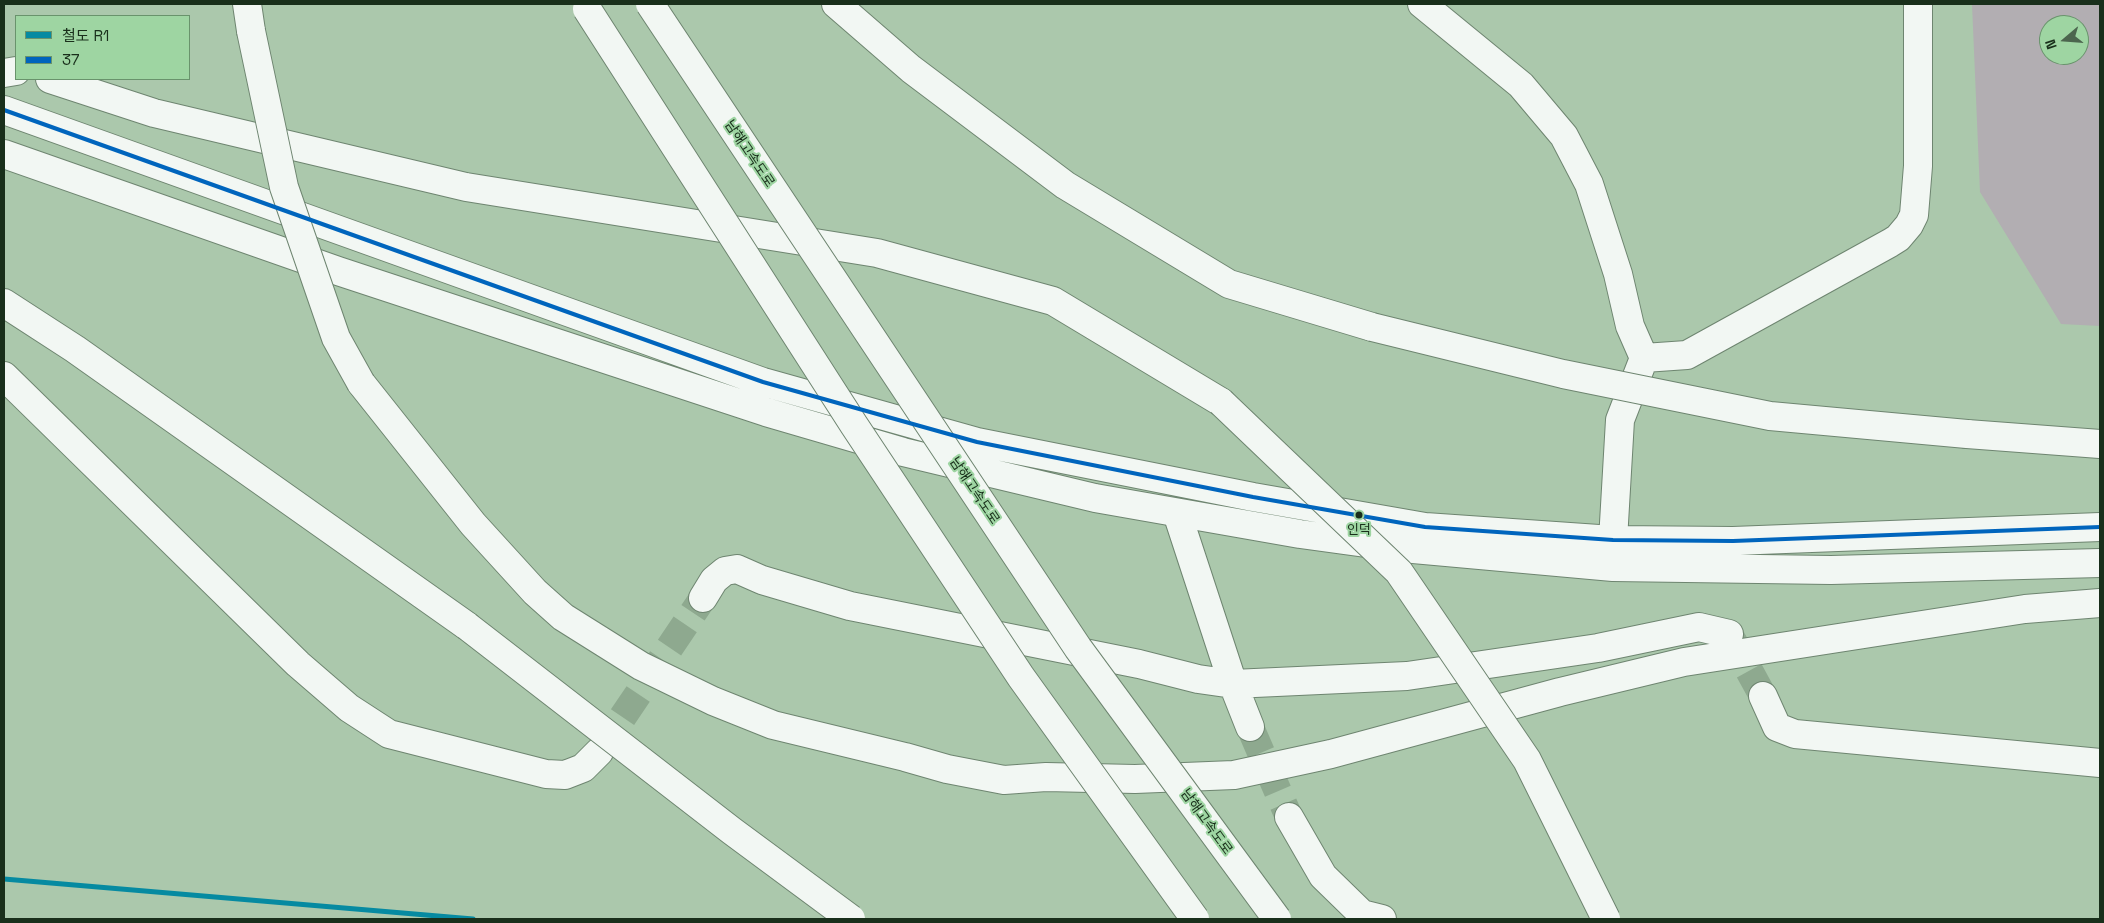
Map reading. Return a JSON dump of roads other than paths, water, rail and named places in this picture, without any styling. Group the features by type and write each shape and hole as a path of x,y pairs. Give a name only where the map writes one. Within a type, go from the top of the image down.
{"main road":[{"path":"247,4 284,187 336,338 361,383 473,524 535,592 563,617 641,666 713,701 773,725 947,769 1004,780 1046,777 1135,779 1234,775 1331,754 1560,692 1684,662 2025,609 2100,603"},
{"name":"남해고속도로","path":"650,4 1078,648 1277,919"},
{"path":"836,4 910,69 1065,185 1229,284 1372,327 1563,374 1770,416 2100,444"},
{"path":"1422,4 1521,85 1567,142 1589,184 1618,274 1630,326 1644,358 1620,420 1613,540"},
{"path":"1644,358 1687,355 1890,243 1898,238 1909,225 1914,215 1918,166 1918,4"},
{"path":"585,7 854,425 1011,661 1195,919"},
{"path":"53,80 154,113 466,187 877,253 1053,301 1221,402 1399,572 1527,760 1606,919"},
{"path":"4,110 763,382 977,442 1253,497 1425,527 1613,540 1733,541 2100,528"},
{"path":"4,154 338,271 766,412 903,452 1095,498 1300,534 1402,548 1613,567 1831,570 2100,563"},
{"path":"4,303 75,349 467,626 724,825 850,919"},
{"path":"4,376 298,664 349,708 389,734 546,774 566,775 583,768 599,752"},
{"path":"1176,513 1233,684 1250,727"},
{"path":"703,598 714,580 725,571 737,569 762,580 850,606 1139,664 1198,679 1233,684 1407,676 1598,648 1699,627 1728,634"},
{"path":"1763,696 1776,726 1795,734 2100,763"},
{"path":"1290,817 1323,876 1362,914 1382,919"}],"tunnel":[{"path":"599,752 703,598"},
{"path":"1729,634 1763,696"},
{"path":"1250,727 1289,817"}],"rail line":[{"name":"R1","path":"4,879 473,919"}],"place":[{"name":"인덕","path":"1359,515"}]}
